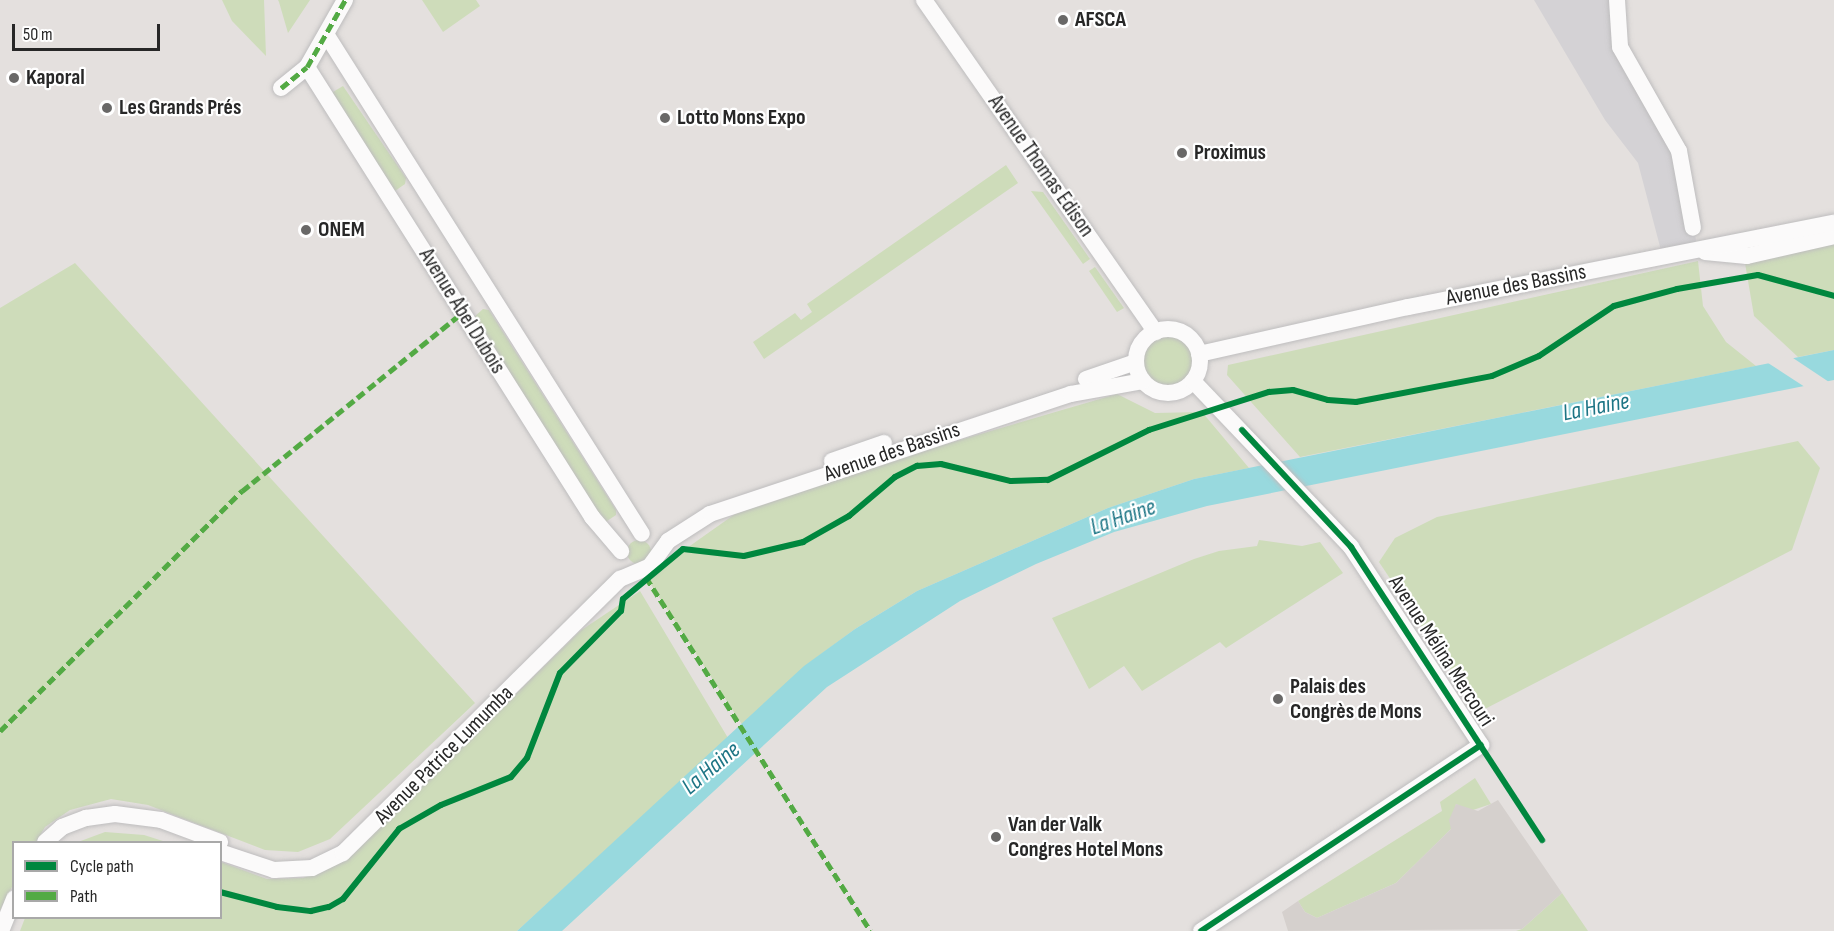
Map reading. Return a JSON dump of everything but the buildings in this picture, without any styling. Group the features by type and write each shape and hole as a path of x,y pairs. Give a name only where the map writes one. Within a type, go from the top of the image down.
{"street":[{"path":"281,88 308,67 345,0"},
{"name":"Avenue Thomas Edison","path":"924,0 1156,332"},
{"path":"1617,0 1620,47 1679,151 1693,228"},
{"name":"Avenue Abel Dubois","path":"326,34 640,531"},
{"name":"Avenue Abel Dubois","path":"308,67 592,517 621,554"},
{"name":"Avenue des Bassins","path":"1199,354 1408,307 1698,251 1734,240 1834,223"},
{"path":"1698,251 1747,256 1834,236"},
{"path":"1156,332 1183,333 1199,354 1193,381 1168,393 1150,387 1143,381 1136,362 1142,344 1156,332"},
{"name":"Avenue des Bassins","path":"640,531 660,535 707,506 854,453 1136,362"},
{"name":"Avenue des Bassins","path":"657,557 668,541 710,514 1071,394 1143,381"},
{"name":"Avenue Mélina Mercouri","path":"1193,381 1332,524 1351,547 1481,745 1201,931"},
{"path":"640,531 656,545 657,557 650,566 639,570 628,567 621,554 626,540 640,531"},
{"name":"Avenue Patrice Lumumba","path":"222,844 265,860 285,863 319,857 340,846 603,585 621,554"},
{"name":"Avenue Patrice Lumumba","path":"222,853 274,870 312,868 343,853 620,579 639,570"},
{"name":"Avenue Patrice Lumumba","path":"47,841 62,827 86,818 116,814 161,820 215,841"},
{"path":"61,841 105,824 125,823 142,823 190,841"},
{"path":"1,931 12,903"}],"shaded area":[{"path":"1534,0 1617,0 1620,47 1679,151 1698,251 1663,258 1638,163 1605,120"},
{"path":"1498,800 1562,893 1522,929 1288,931 1282,912 1298,901 1305,912 1317,918 1396,883 1451,829 1449,820 1456,804 1478,811"}],"green space":[{"path":"222,0 264,0 266,56 232,21"},
{"path":"278,0 310,0 288,33 279,2"},
{"path":"422,0 476,0 480,6 443,32"},
{"path":"343,86 406,178 405,184 395,191 333,97 333,92"},
{"path":"1006,165 1018,183 764,359 753,342 795,313 801,320 812,312 807,304"},
{"path":"1031,191 1043,192 1090,259 1083,264"},
{"path":"1834,244 1834,350 1798,357 1754,316 1745,263"},
{"path":"1698,261 1703,306 1726,342 1756,366 1300,457 1227,375 1228,365"},
{"path":"75,263 475,703 330,839 298,852 265,850 148,805 111,799 70,810 45,827 37,841 12,841 12,887 0,910 0,308"},
{"path":"1095,267 1124,308 1117,312 1089,271"},
{"path":"483,309 489,310 616,510 616,515 604,523 473,318"},
{"path":"1168,333 1182,337 1190,345 1194,359 1190,373 1182,381 1168,385 1154,381 1146,373 1142,359 1146,345 1154,337"},
{"path":"1117,394 1155,413 1202,412 1249,468 1194,479 1108,508 917,591 855,629 805,666 743,726 646,577 735,514 905,456"},
{"path":"1798,441 1820,468 1792,550 1479,712 1379,562 1395,538 1437,517"},
{"path":"634,540 644,540 651,547 651,557 644,564 634,564 627,557 627,547"},
{"path":"1259,540 1302,546 1320,542 1343,573 1226,648 1220,642 1142,691 1124,666 1089,689 1052,618 1194,559 1219,551 1257,546"},
{"path":"640,591 728,738 517,931 20,931 25,919 222,919 222,862 267,879 303,878 349,858 580,631"},
{"path":"1475,778 1491,804 1470,811 1456,804 1451,829 1396,883 1317,918 1305,912 1298,901 1442,811 1440,802"},
{"path":"105,832 144,835 163,841 81,841"},
{"path":"1562,893 1588,931 1516,931 1522,929"}],"water":[{"name":"La Haine","path":"1834,350 1834,380 1207,506 1114,532 1036,564 960,601 827,687 562,931 517,931 804,666 855,629 917,591 1108,508 1194,479"}],"pier":[{"path":"1790,356 1832,384 1808,389 1765,361"}],"marked path":[{"path":"281,88 307,67 345,0"},
{"path":"0,731 242,491 463,312"},
{"path":"646,577 871,931"}],"cycle path":[{"path":"222,893 277,907 311,911 329,907 343,899 399,829 441,805 511,777 527,758 560,673 621,611 623,599 683,549 744,556 803,542 849,516 895,477 917,466 941,464 1011,481 1048,480 1149,430 1269,392 1293,390 1328,400 1356,402 1492,376 1539,356 1614,306 1677,289 1758,275 1834,296"},
{"path":"1242,430 1351,547 1542,840"},
{"path":"1201,931 1481,745"}],"place":[{"name":"AFSCA","path":"1063,20"},
{"name":"Kaporal","path":"14,78"},
{"name":"Les Grands Prés","path":"107,108"},
{"name":"Lotto Mons Expo","path":"665,118"},
{"name":"Proximus","path":"1182,153"},
{"name":"ONEM","path":"306,230"},
{"name":"Palais des Congrès de Mons","path":"1278,699"},
{"name":"Van der Valk Congres Hotel Mons","path":"996,837"}]}
